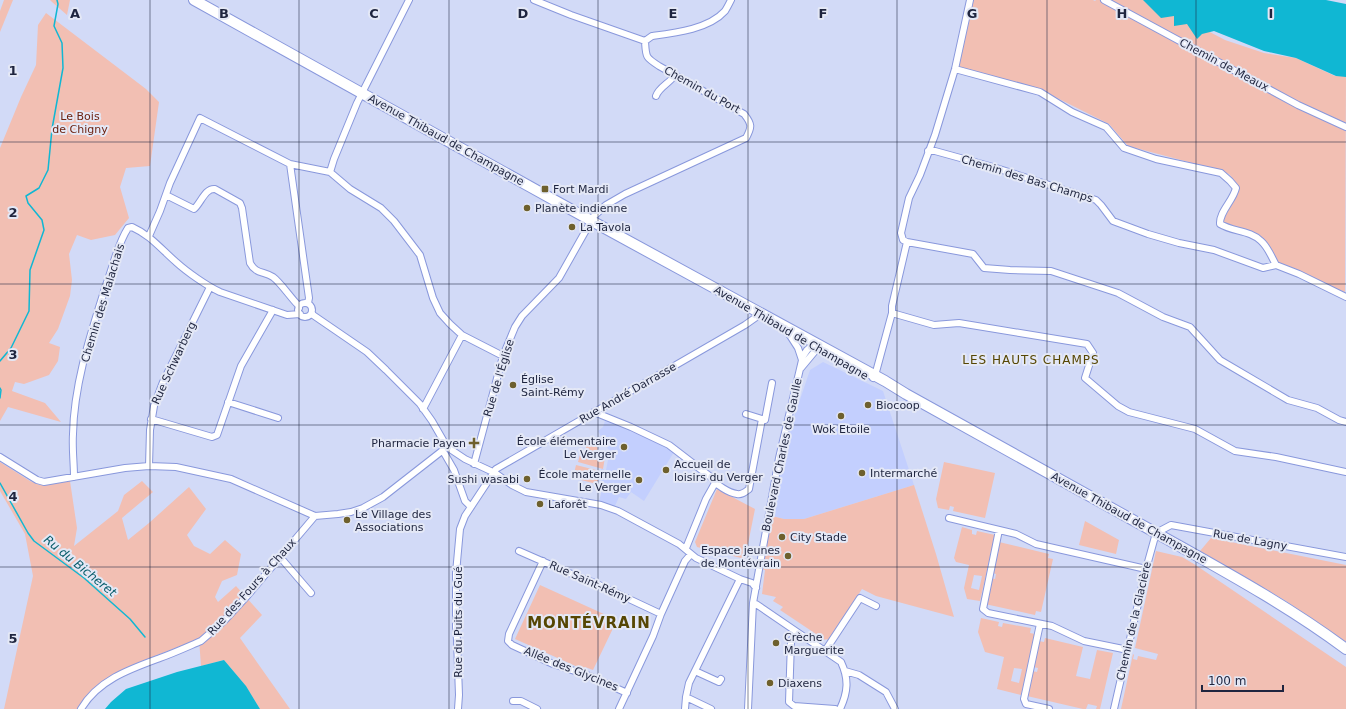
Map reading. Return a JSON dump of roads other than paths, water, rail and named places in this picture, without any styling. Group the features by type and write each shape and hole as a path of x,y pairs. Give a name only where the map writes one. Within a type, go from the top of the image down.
{"main road":[{"name":"Avenue Thibaud de Champagne","path":"194,0 700,280 814,347"},
{"name":"Avenue Thibaud de Champagne","path":"760,315 789,334 906,394 1156,533 1284,606 1346,649"}],"street":[{"path":"330,172 346,128 362,93 409,0"},
{"path":"534,0 571,15 645,41 652,36 705,25 717,18 726,10 731,0"},
{"path":"970,0 955,69 935,135 920,175 909,198 901,233 903,240 972,254 984,268 1051,271 1118,293 1163,317 1190,327 1220,360 1288,400 1317,408 1339,420 1346,422"},
{"name":"Chemin de Meaux","path":"1104,0 1298,105 1346,126"},
{"name":"Chemin du Port","path":"591,221 598,211 625,194 746,138 751,129 751,124 744,114 650,60 645,55 645,41"},
{"path":"955,69 1040,92 1072,112 1106,127 1124,148 1156,159 1220,173 1236,188 1234,196 1220,218 1220,224 1225,227 1253,235 1262,241 1276,266"},
{"path":"656,96 658,91 670,82 674,75"},
{"path":"299,311 287,316 220,292 210,287 177,263 149,236 170,183 200,118 290,164 330,172 350,189 381,208 394,221 420,255 433,298 440,313 462,335 503,356"},
{"name":"Chemin des Bas Champs","path":"928,151 935,151 993,167 1096,200 1112,221 1179,243 1214,250 1264,268 1276,266 1299,274 1346,297"},
{"path":"290,164 309,298 308,303 312,308 313,316 367,352 405,388 423,409 432,421 454,470 465,501 471,507"},
{"path":"166,195 194,209 199,205 208,191 215,189 240,203 252,268 273,277 295,302 299,311 306,317 312,313"},
{"name":"Rue de l'Église","path":"474,464 503,356 515,327 522,316 560,278 591,221"},
{"name":"Chemin des Malachais","path":"74,477 72,435 77,395 93,325 125,232 130,227 135,228 149,236"},
{"path":"873,377 892,313 892,306 907,242"},
{"name":"Rue Schwarberg","path":"149,466 151,419 154,406 210,287"},
{"path":"299,311 301,304 308,303"},
{"path":"151,419 212,437 215,436 241,366 272,310"},
{"path":"892,313 934,325 959,323 1087,344 1093,353 1085,378 1118,406 1129,412 1195,429 1235,451 1276,457 1346,472"},
{"name":"Rue André Darrasse","path":"495,473 496,469 745,326 760,315"},
{"path":"789,334 798,348 802,360"},
{"path":"423,409 462,335"},
{"name":"Boulevard Charles de Gaulle","path":"748,709 753,604 779,458 803,356 814,347"},
{"name":"Boulevard Charles de Gaulle","path":"801,368 814,347"},
{"path":"594,412 632,427 670,445 712,478 715,484 737,494 745,493 749,490 762,420 765,420 772,382"},
{"path":"228,402 278,418"},
{"path":"746,414 762,420"},
{"path":"0,457 37,480 51,481 125,468 149,466 176,467 231,479 316,516 351,512 363,508 383,497 445,449"},
{"path":"445,449 495,473 512,485 528,492 601,505 618,511 686,548 696,558 740,579 752,583 756,588"},
{"name":"Rue du Puits du Gué","path":"458,709 459,695 458,640 456,627 456,573 460,528 471,507 495,473"},
{"path":"686,548 706,499 715,484"},
{"name":"Rue des Fours à Chaux","path":"81,709 94,693 106,682 131,669 201,641 209,636 243,600 316,516"},
{"path":"949,518 1016,534 1036,544 1146,569"},
{"name":"Rue de Lagny","path":"1156,533 1171,525 1346,557"},
{"path":"998,530 983,609 988,613 1052,626 1084,641 1128,650"},
{"name":"Chemin de la Glacière","path":"1114,709 1146,569 1156,533"},
{"name":"Rue Saint-Rémy","path":"520,551 595,583 661,614"},
{"path":"620,709 685,561 691,554"},
{"path":"280,557 311,593"},
{"name":"Allée des Glycines","path":"543,561 509,634 508,641 512,645 554,664 587,675 627,693"},
{"path":"685,709 689,683 740,579"},
{"path":"825,651 860,598 876,606"},
{"path":"753,604 756,604 841,662 845,671 847,692 840,709"},
{"path":"1040,624 1024,699 1026,704 1049,709"},
{"path":"797,632 791,641 790,702 794,706 836,709"},
{"path":"695,671 719,682 721,679"},
{"path":"845,671 859,674 886,692 895,709"},
{"path":"686,697 711,709"},
{"path":"513,701 521,701 537,709"}],"waterway":[{"name":"Ru du Bicheret","path":"0,361 11,348 29,311 30,270 44,230 42,220 28,203 26,196 39,188 48,170 52,129 63,68 62,43 54,26 58,4 57,0"},
{"name":"Ru du Bicheret","path":"0,388 0,398"},
{"name":"Ru du Bicheret","path":"0,483 34,541 84,578 130,619 145,637"}],"place":[{"name":"Fort Mardi","path":"545,189"},
{"name":"Planète indienne","path":"527,208"},
{"name":"La Tavola","path":"572,227"},
{"name":"Église Saint-Rémy","path":"513,385"},
{"name":"Biocoop","path":"868,405"},
{"name":"Wok Etoile","path":"841,416"},
{"name":"Pharmacie Payen","path":"474,443"},
{"name":"École élémentaire Le Verger","path":"624,447"},
{"name":"Accueil de loisirs du Verger","path":"666,470"},
{"name":"Intermarché","path":"862,473"},
{"name":"Sushi wasabi","path":"527,479"},
{"name":"École maternelle Le Verger","path":"639,480"},
{"name":"Laforêt","path":"540,504"},
{"name":"Le Village des Associations","path":"347,520"},
{"name":"City Stade","path":"782,537"},
{"name":"Espace jeunes de Montévrain","path":"788,556"},
{"name":"Crèche Marguerite","path":"776,643"},
{"name":"Diaxens","path":"770,683"}],"district":[{"name":"LES HAUTS CHAMPS","path":"1031,360"},
{"name":"MONTÉVRAIN","path":"589,623"}],"park label":[{"name":"Le Bois de Chigny","path":"80,122"}]}
